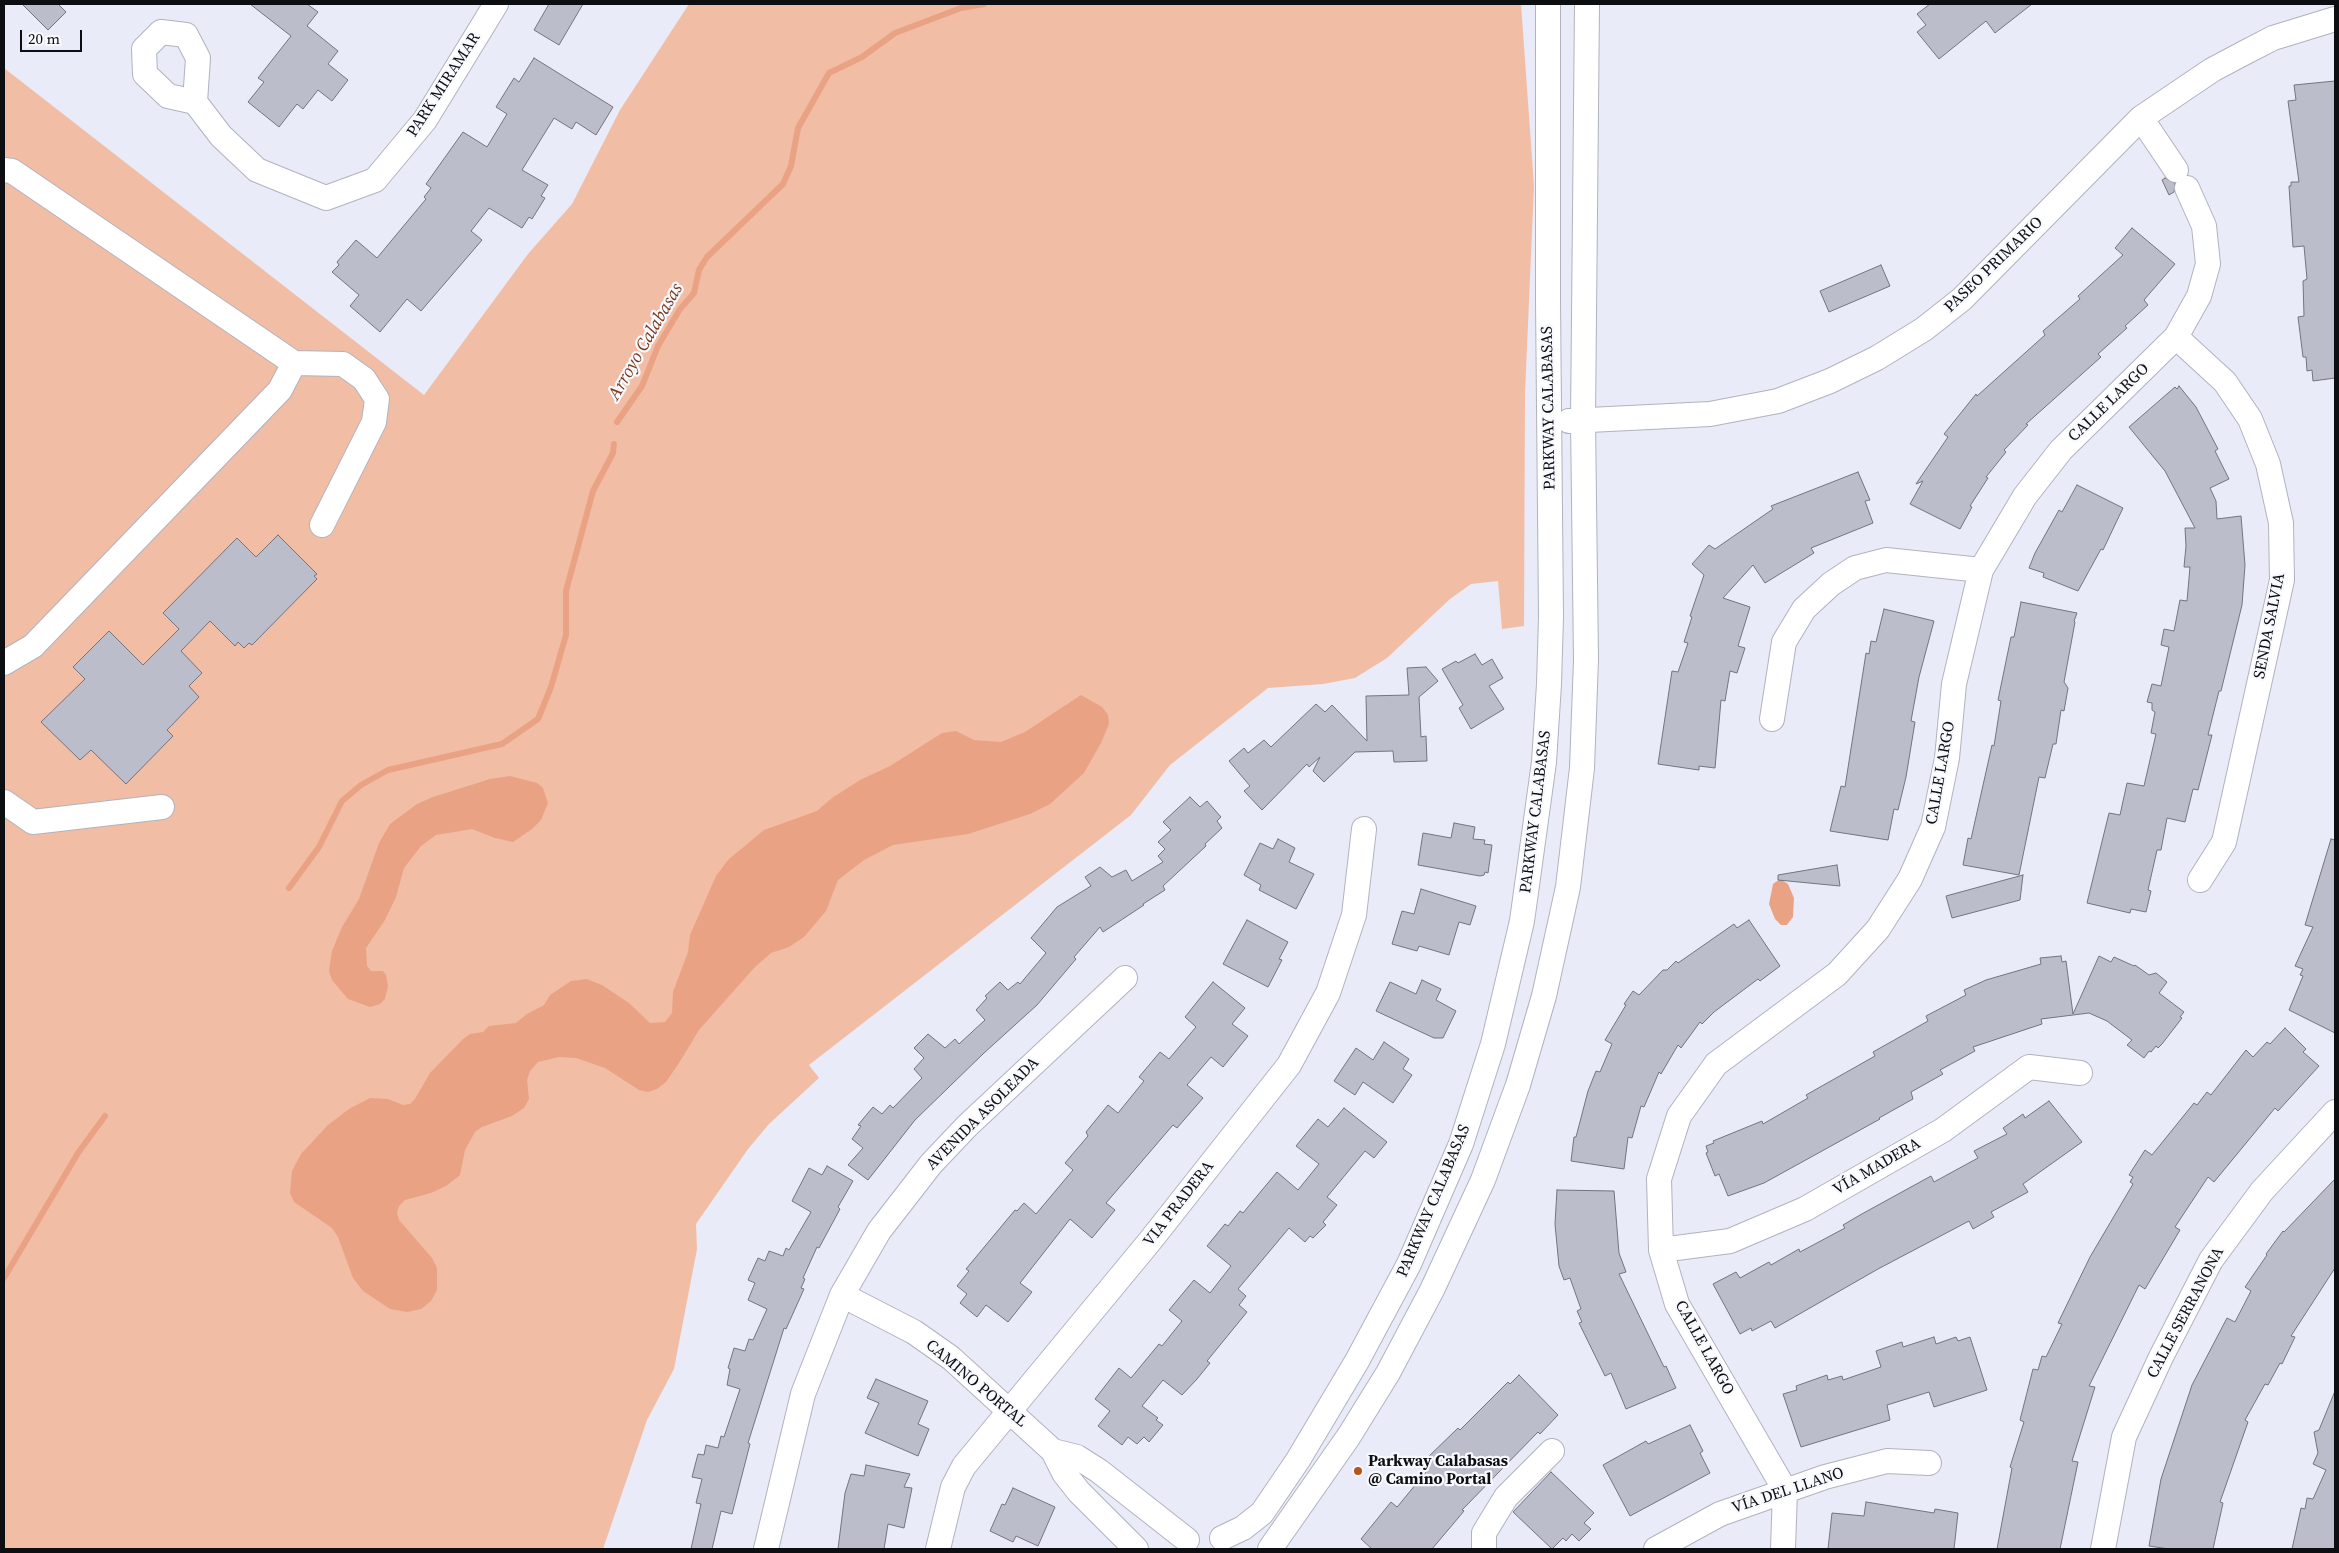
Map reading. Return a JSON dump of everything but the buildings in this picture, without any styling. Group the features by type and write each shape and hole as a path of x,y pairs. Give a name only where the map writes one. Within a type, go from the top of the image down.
{"street":[{"name":"PARK MIRAMAR","path":"195,102 221,136 257,170 326,198 375,180 424,120 496,4"},
{"name":"PARKWAY CALABASAS","path":"1231,1544 1243,1528 1262,1513 1298,1460 1358,1362 1409,1264 1462,1144 1493,1044 1522,921 1544,762 1551,617 1548,4"},
{"name":"PARKWAY CALABASAS","path":"1270,1549 1349,1436 1388,1373 1432,1290 1483,1180 1518,1085 1544,996 1568,887 1582,768 1586,660 1583,420 1587,4"},
{"name":"PASEO PRIMARIO","path":"1550,422 1710,414 1778,401 1830,381 1877,358 1924,329 1962,299 2141,118 2212,70 2273,38 2335,19"},
{"name":"CALLE LARGO","path":"1785,1490 1677,1304 1662,1250 1659,1179 1680,1116 1716,1064 1837,974 1878,930 1910,879 1933,827 1947,758 1954,684 1981,570 2025,496 2061,450 2176,336 2200,296 2208,264 2204,226 2182,179 2141,118"},
{"path":"4,170 12,171 294,363 343,364 364,379 377,399 374,422 322,525"},
{"name":"SENDA SALVIA","path":"2176,336 2225,382 2250,419 2268,464 2280,524 2282,580 2224,842 2200,880"},
{"path":"4,663 33,646 280,390 294,363"},
{"path":"1772,719 1784,642 1804,609 1831,584 1855,568 1886,560 1981,570"},
{"path":"4,802 33,822 162,807"},
{"name":"VIA PRADERA","path":"938,1549 953,1487 964,1466 1150,1241 1290,1065 1328,993 1354,915 1364,829"},
{"name":"AVENIDA ASOLEADA","path":"766,1549 803,1394 842,1295 879,1230 931,1164 967,1126 1125,978"},
{"name":"VÍA MADERA","path":"1662,1250 1730,1241 1805,1209 1943,1130 2029,1067 2080,1072"},
{"name":"CALLE SERRANONA","path":"2103,1549 2124,1437 2161,1357 2210,1260 2262,1191 2335,1112"},
{"name":"CAMINO PORTAL","path":"842,1295 914,1332 944,1353 1053,1450 1064,1473 1104,1518 1136,1549"},
{"name":"CAMINO PORTAL","path":"1053,1450 1077,1458 1099,1471 1126,1492 1180,1545"},
{"path":"1484,1549 1484,1533 1506,1497 1552,1451"},
{"name":"VÍA DEL LLANO","path":"1656,1549 1720,1514 1785,1490 1887,1461 1929,1463"},
{"path":"1783,1549 1785,1490"},
{"path":"1104,1518 1105,1508 1109,1499 1117,1493 1126,1492"},
{"path":"1180,1545 1208,1535 1231,1544"}],"shaded area":[{"path":"689,4 1521,4 1534,186 1525,393 1524,626 1502,629 1498,581 1471,584 1450,599 1387,658 1355,678 1323,684 1268,688 1170,765 1131,815 809,1065 819,1078 769,1124 748,1149 696,1224 697,1249 674,1369 647,1420 603,1549 4,1549 4,68 424,395 528,254 572,204 620,110"},
{"path":"1081,695 1102,707 1108,715 1109,724 1101,743 1084,773 1050,804 1030,814 968,834 893,845 864,860 838,880 826,911 804,937 789,947 771,953 755,967 699,1030 666,1082 657,1089 648,1092 639,1090 605,1068 576,1058 559,1057 538,1062 530,1071 527,1080 529,1099 524,1108 512,1116 482,1127 475,1132 465,1150 460,1175 446,1186 431,1193 405,1200 399,1206 397,1213 399,1220 432,1258 437,1268 437,1290 431,1301 421,1309 407,1312 390,1309 363,1291 353,1278 338,1237 332,1228 294,1202 290,1193 292,1171 301,1154 328,1125 349,1109 370,1098 388,1099 403,1105 410,1104 430,1073 463,1039 470,1034 483,1032 489,1026 516,1023 527,1014 544,1005 550,995 571,981 587,979 602,985 629,1003 650,1023 665,1022 672,1013 673,992 688,952 690,935 716,876 728,860 764,830 817,811 832,798 860,780 890,766 942,733 956,731 974,740 1001,742 1025,732"},
{"path":"510,776 537,783 543,788 548,803 541,820 532,829 513,842 495,838 472,829 436,835 421,846 404,868 396,897 385,920 366,948 367,966 371,971 383,971 386,975 388,986 385,999 380,1004 370,1007 348,999 332,980 329,971 332,951 342,927 359,899 379,843 390,824 417,804 433,797 490,779"},
{"path":"1780,879 1788,884 1794,898 1793,917 1787,925 1781,925 1775,919 1769,904 1773,884"}],"waterway":[{"name":"Arroyo Calabasas","path":"617,422 642,386 658,346 680,309 694,293 699,270 707,257 783,184 791,166 798,128 829,73 862,57 895,33 961,8 984,4"},
{"name":"Arroyo Calabasas","path":"289,888 319,847 342,801 361,785 388,770 502,744 538,719 551,687 566,635 566,591 593,491 613,453 614,444"},
{"name":"Arroyo Calabasas","path":"4,1278 78,1153 105,1116"}],"place":[{"name":"Parkway Calabasas @ Camino Portal","path":"1358,1471"}]}
